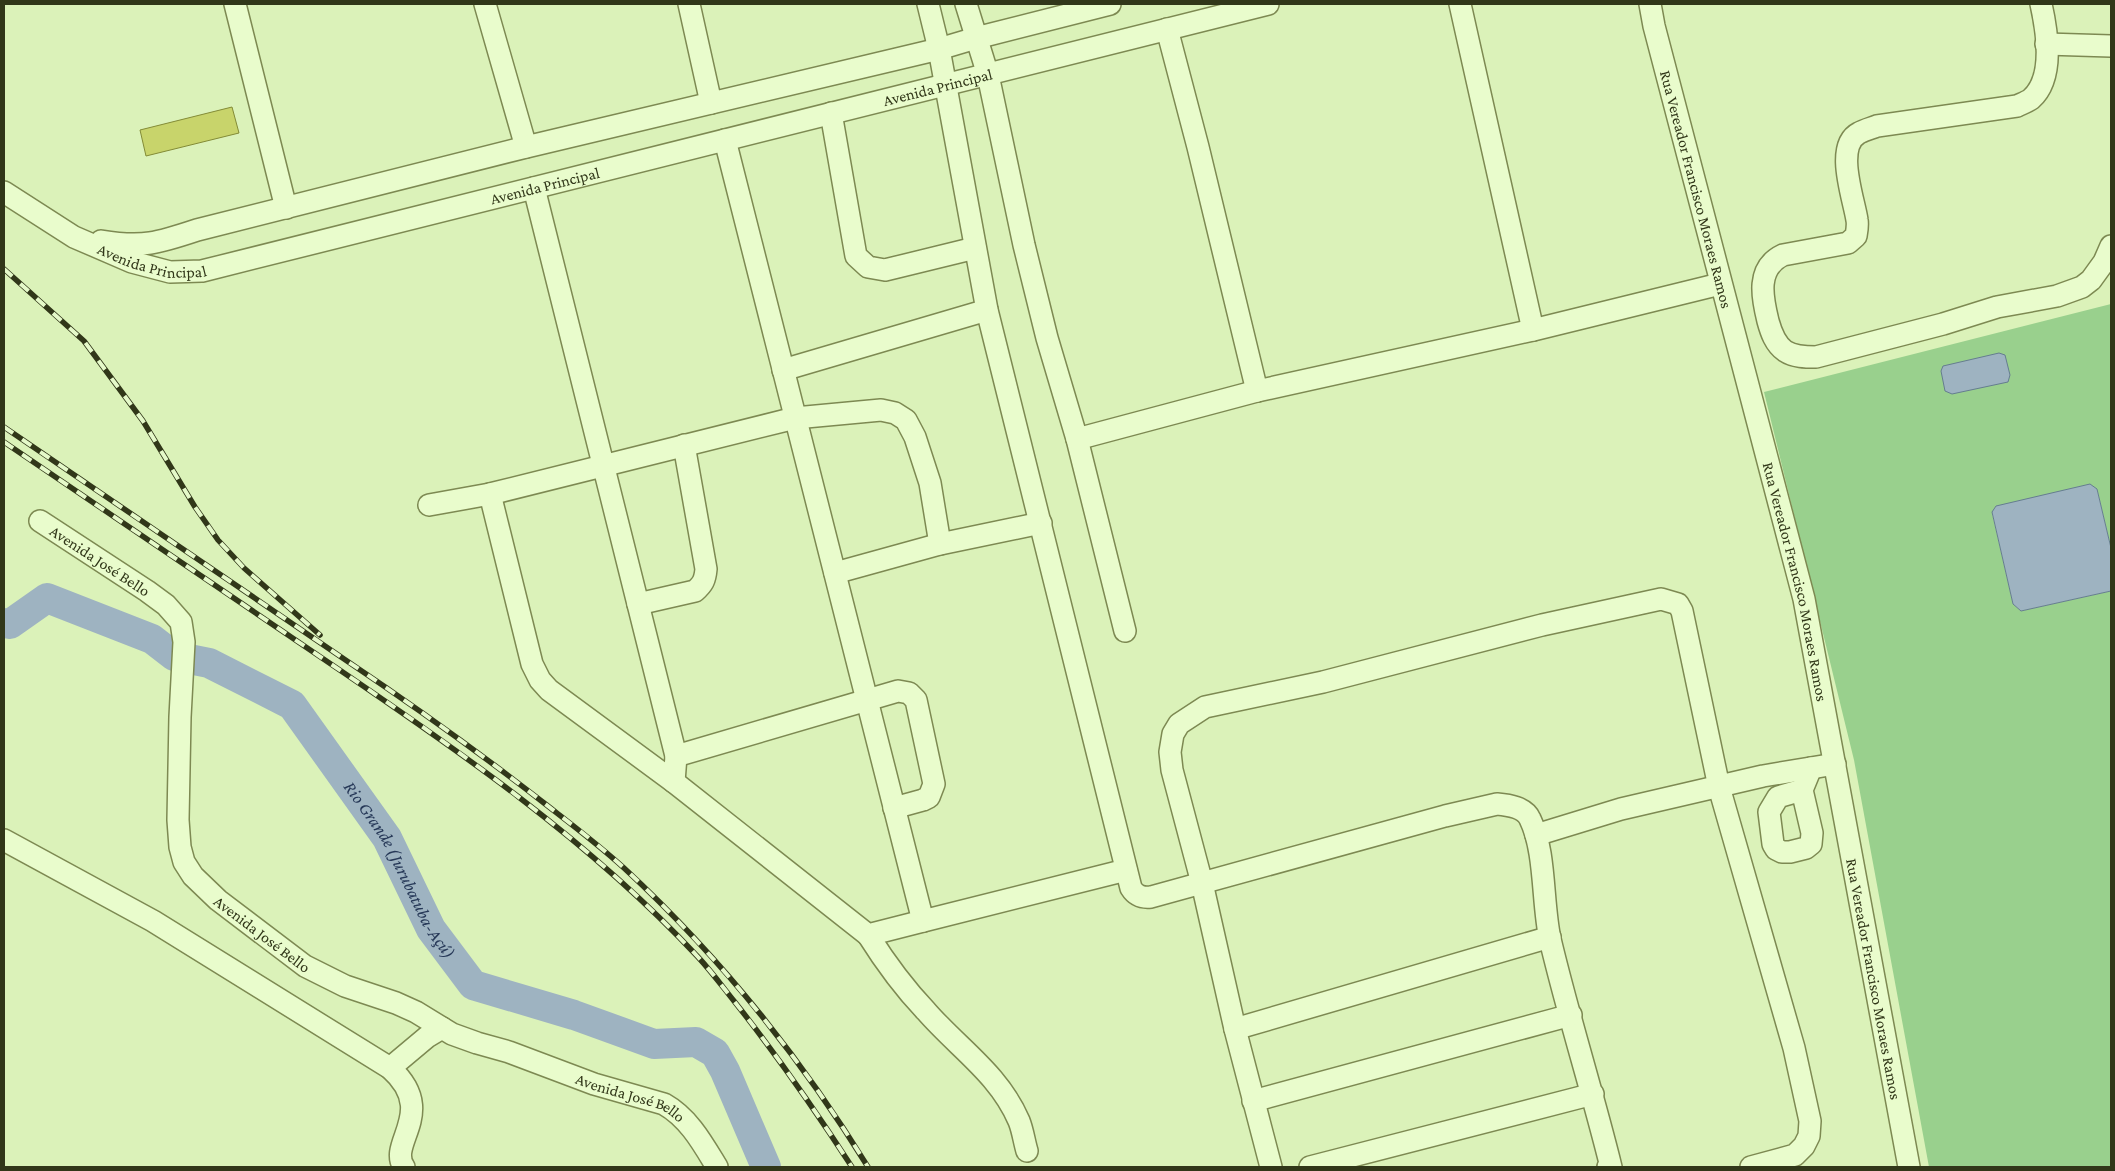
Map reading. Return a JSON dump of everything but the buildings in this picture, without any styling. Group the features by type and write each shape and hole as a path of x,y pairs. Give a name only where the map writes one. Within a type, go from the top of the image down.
{"street":[{"path":"235,4 286,208"},
{"path":"485,4 526,147"},
{"path":"689,4 712,104"},
{"path":"928,4 939,50 987,310 1130,888 1138,896 1145,898 1445,816 1497,804 1505,804 1521,810 1529,816 1536,835 1550,937 1610,1167"},
{"path":"966,4 988,75 1024,245 1047,338 1077,439 1125,631"},
{"name":"Avenida Principal","path":"74,237 127,245 154,244 197,230 526,147 939,50 976,38 1110,4"},
{"name":"Avenida Principal","path":"74,237 132,262 170,272 202,271 1268,4"},
{"path":"1460,4 1533,330"},
{"name":"Rua Vereador Francisco Moraes Ramos","path":"1650,4 1720,284 1758,418 1804,599 1909,1167"},
{"path":"2041,4 2045,22 2048,62 2041,84 2031,99 2017,106 1878,126 1858,133 1853,138 1847,153 1846,166 1858,223 1856,236 1848,243 1783,255 1774,260 1765,274 1762,298 1772,334 1786,352 1800,356 1816,357 1943,324 1997,307 2057,296 2082,287 2091,280 2104,262 2111,246"},
{"path":"1167,29 1198,147 1257,391"},
{"path":"2046,44 2111,46"},
{"path":"831,113 856,256 868,267 885,270 975,248"},
{"path":"725,140 923,921"},
{"path":"534,188 676,756 674,782"},
{"path":"4,192 74,237"},
{"path":"1077,439 1257,391 1533,330 1720,284"},
{"path":"783,370 987,310"},
{"path":"429,505 490,494 795,418 881,410 906,420 919,448 930,483 940,544"},
{"path":"638,604 695,591 706,578 684,445"},
{"path":"490,494 532,664 540,680 549,690 674,782 868,935 886,964 927,1013 986,1070 1000,1087 1020,1123 1026,1151"},
{"name":"Avenida José Bello","path":"40,521 147,591 166,605 181,622 184,642 180,717 178,820 180,847 184,862 193,876 218,900 305,966 345,986 396,1003 416,1012 452,1034 477,1044 509,1052 594,1084 664,1104 674,1109 703,1144 717,1167"},
{"path":"835,573 940,544 1041,523"},
{"path":"1271,1167 1235,1029 1202,883 1172,770 1170,752 1173,734 1179,724 1206,707 1323,682 1542,625 1661,598 1678,604 1682,611 1719,787 1794,1048 1810,1121 1810,1136 1804,1146 1795,1154 1751,1167"},
{"path":"676,756 898,691 909,694 916,700 934,784 929,797 894,808"},
{"path":"1536,835 1622,809 1763,776 1836,764"},
{"path":"1802,790 1811,768"},
{"path":"4,840 153,921 390,1068 405,1086 413,1108 408,1131 400,1151 401,1166"},
{"path":"868,935 1126,870"},
{"path":"1235,1029 1550,937"},
{"path":"1253,1101 1571,1015"},
{"path":"390,1068 427,1037 442,1028"},
{"path":"1310,1167 1592,1094"}],"green space":[{"path":"2111,304 2111,548 2097,489 1992,513 2013,604 2021,611 2111,591 2111,1167 1929,1167 1854,760 1764,392"}],"water":[{"path":"1999,353 2005,355 2010,375 2008,382 1952,394 1945,391 1941,371 1943,366"},
{"path":"2090,484 2097,489 2111,548 2111,591 2021,611 2013,604 1992,512 1996,506"}],"waterway":[{"name":"Rio Grande (Jurubatuba-Açú)","path":"4,623 10,624 47,598 152,639 174,656 209,663 292,705 387,838 431,929 473,985 574,1015 654,1044 696,1042 715,1053 725,1071 766,1167"}],"railway":[{"path":"4,269 84,341 143,421 195,507 218,540 244,568 320,635"},
{"path":"4,427 422,713 520,784 605,851 659,901 725,972 756,1009 815,1087 868,1167"},
{"path":"4,442 421,726 519,797 612,873 656,914 712,973 780,1062 852,1167"}]}
